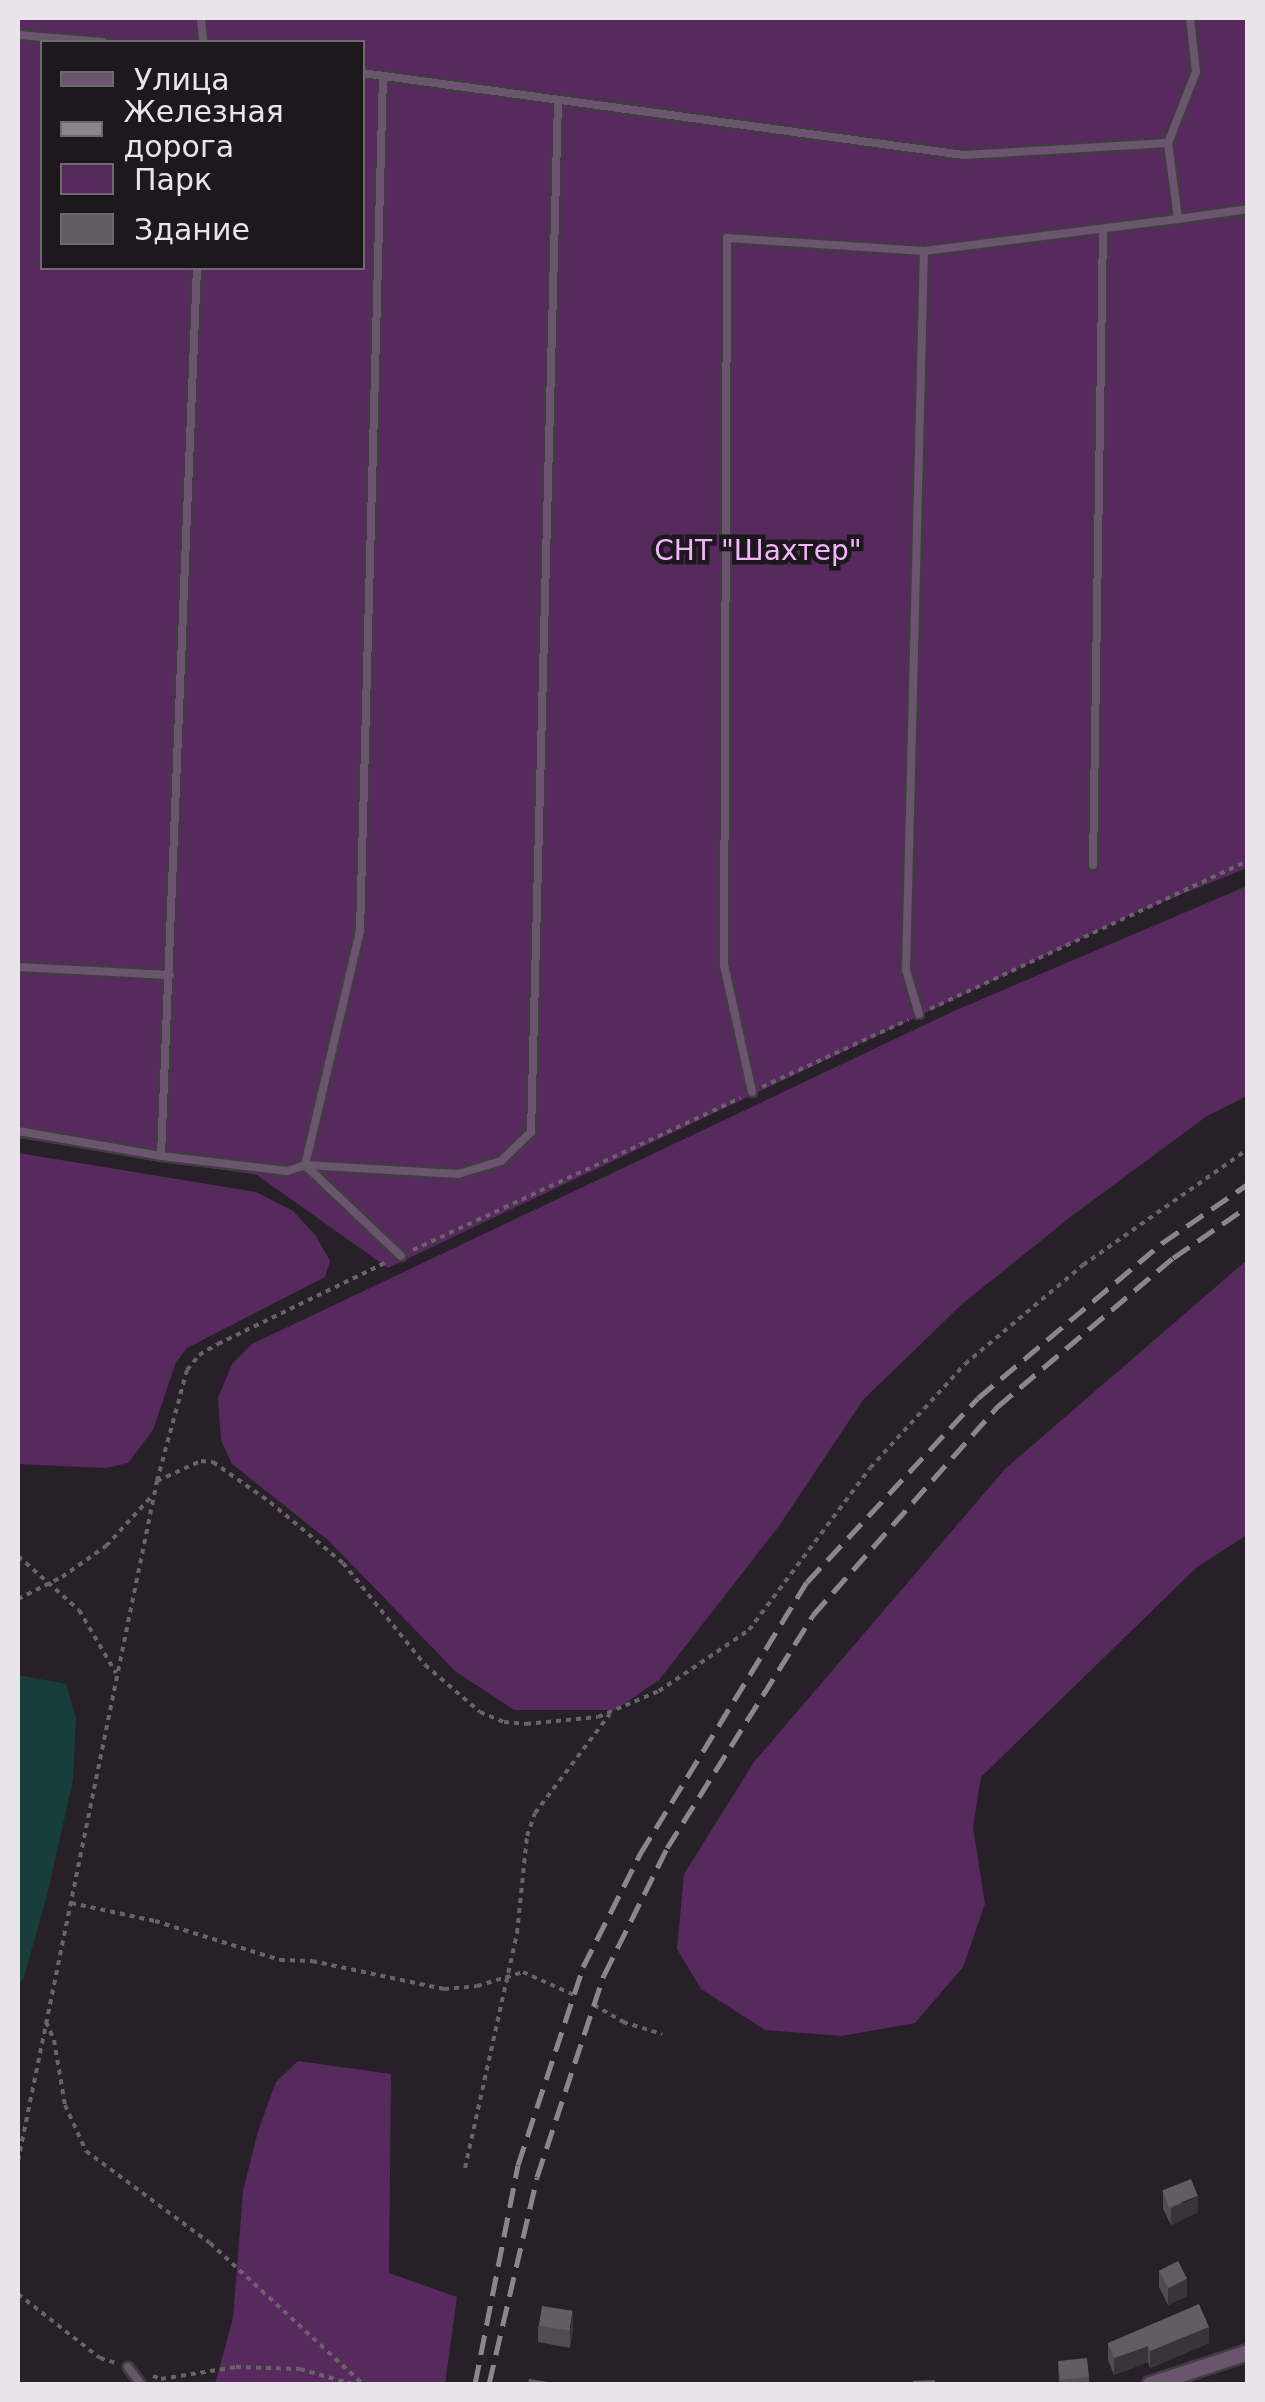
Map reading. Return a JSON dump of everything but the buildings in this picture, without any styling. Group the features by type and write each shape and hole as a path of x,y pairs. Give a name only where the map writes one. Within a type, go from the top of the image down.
{"street":[{"path":"1150,2384 1248,2352"}],"lane":[{"path":"1178,219 1168,143 1196,72 1190,18"},
{"path":"18,34 82,40"},
{"path":"365,74 964,156 1168,143"},
{"path":"305,1165 360,931 383,76"},
{"path":"18,1131 161,1156 287,1171 305,1165 458,1174 500,1161 531,1132 558,100"},
{"path":"752,1092 724,965 726,238 924,252 1248,208"},
{"path":"1092,865 1103,229"},
{"path":"919,1014 906,970 924,252"},
{"path":"161,1156 196,270"},
{"path":"18,967 170,975"},
{"path":"305,1165 400,1256"},
{"path":"128,2368 141,2384"}],"path":[{"path":"18,2161 154,1493 174,1407 187,1370 199,1356 400,1256 1248,861"},
{"path":"157,1481 201,1461 213,1462 257,1493 343,1564 413,1652 480,1712 504,1722 526,1724 610,1714 660,1691 749,1630 870,1468 965,1364 1083,1265 1248,1148"},
{"path":"18,1599 106,1546 154,1493"},
{"path":"18,1556 79,1610 117,1675"},
{"path":"465,2168 516,1933 524,1853 535,1813 610,1714"},
{"path":"70,1903 170,1925 251,1954 312,1962 410,1984 444,1989 477,1986 523,1972 537,1975 574,1995"},
{"path":"594,2005 622,2022 662,2034"},
{"path":"46,2022 54,2040 65,2105 86,2150 210,2243 363,2384"},
{"path":"18,2294 100,2358 161,2379 236,2366 300,2369 352,2384"}],"green space":[{"name":"СНТ \"Шахтер\"","path":"18,18 1247,18 1247,868 1133,914 388,1268 257,1175 18,1138"},
{"path":"1247,886 1247,1096 1207,1116 1073,1215 961,1305 863,1400 779,1526 659,1680 615,1710 514,1710 455,1671 329,1541 232,1464 221,1440 218,1398 232,1364 252,1344 954,1011"},
{"path":"18,1153 256,1192 293,1211 316,1236 330,1261 325,1277 187,1348 176,1362 153,1430 128,1463 106,1468 18,1464"},
{"path":"1247,1260 1247,1535 1197,1567 981,1777 973,1827 985,1904 963,1967 915,2023 842,2036 765,2030 701,1989 677,1949 684,1874 754,1762 1005,1469"},
{"path":"298,2061 391,2074 389,2273 457,2297 445,2384 215,2384 233,2318 243,2191 258,2131 276,2082"}],"shaded area":[{"path":"18,1675 66,1684 76,1718 73,1780 47,1895 18,1987"}],"railway":[{"path":"475,2384 518,2165 583,1967 640,1854 807,1582 978,1398 1162,1243 1248,1184"},
{"path":"489,2384 537,2177 604,1975 667,1848 813,1615 997,1407 1173,1258 1248,1206"}]}
